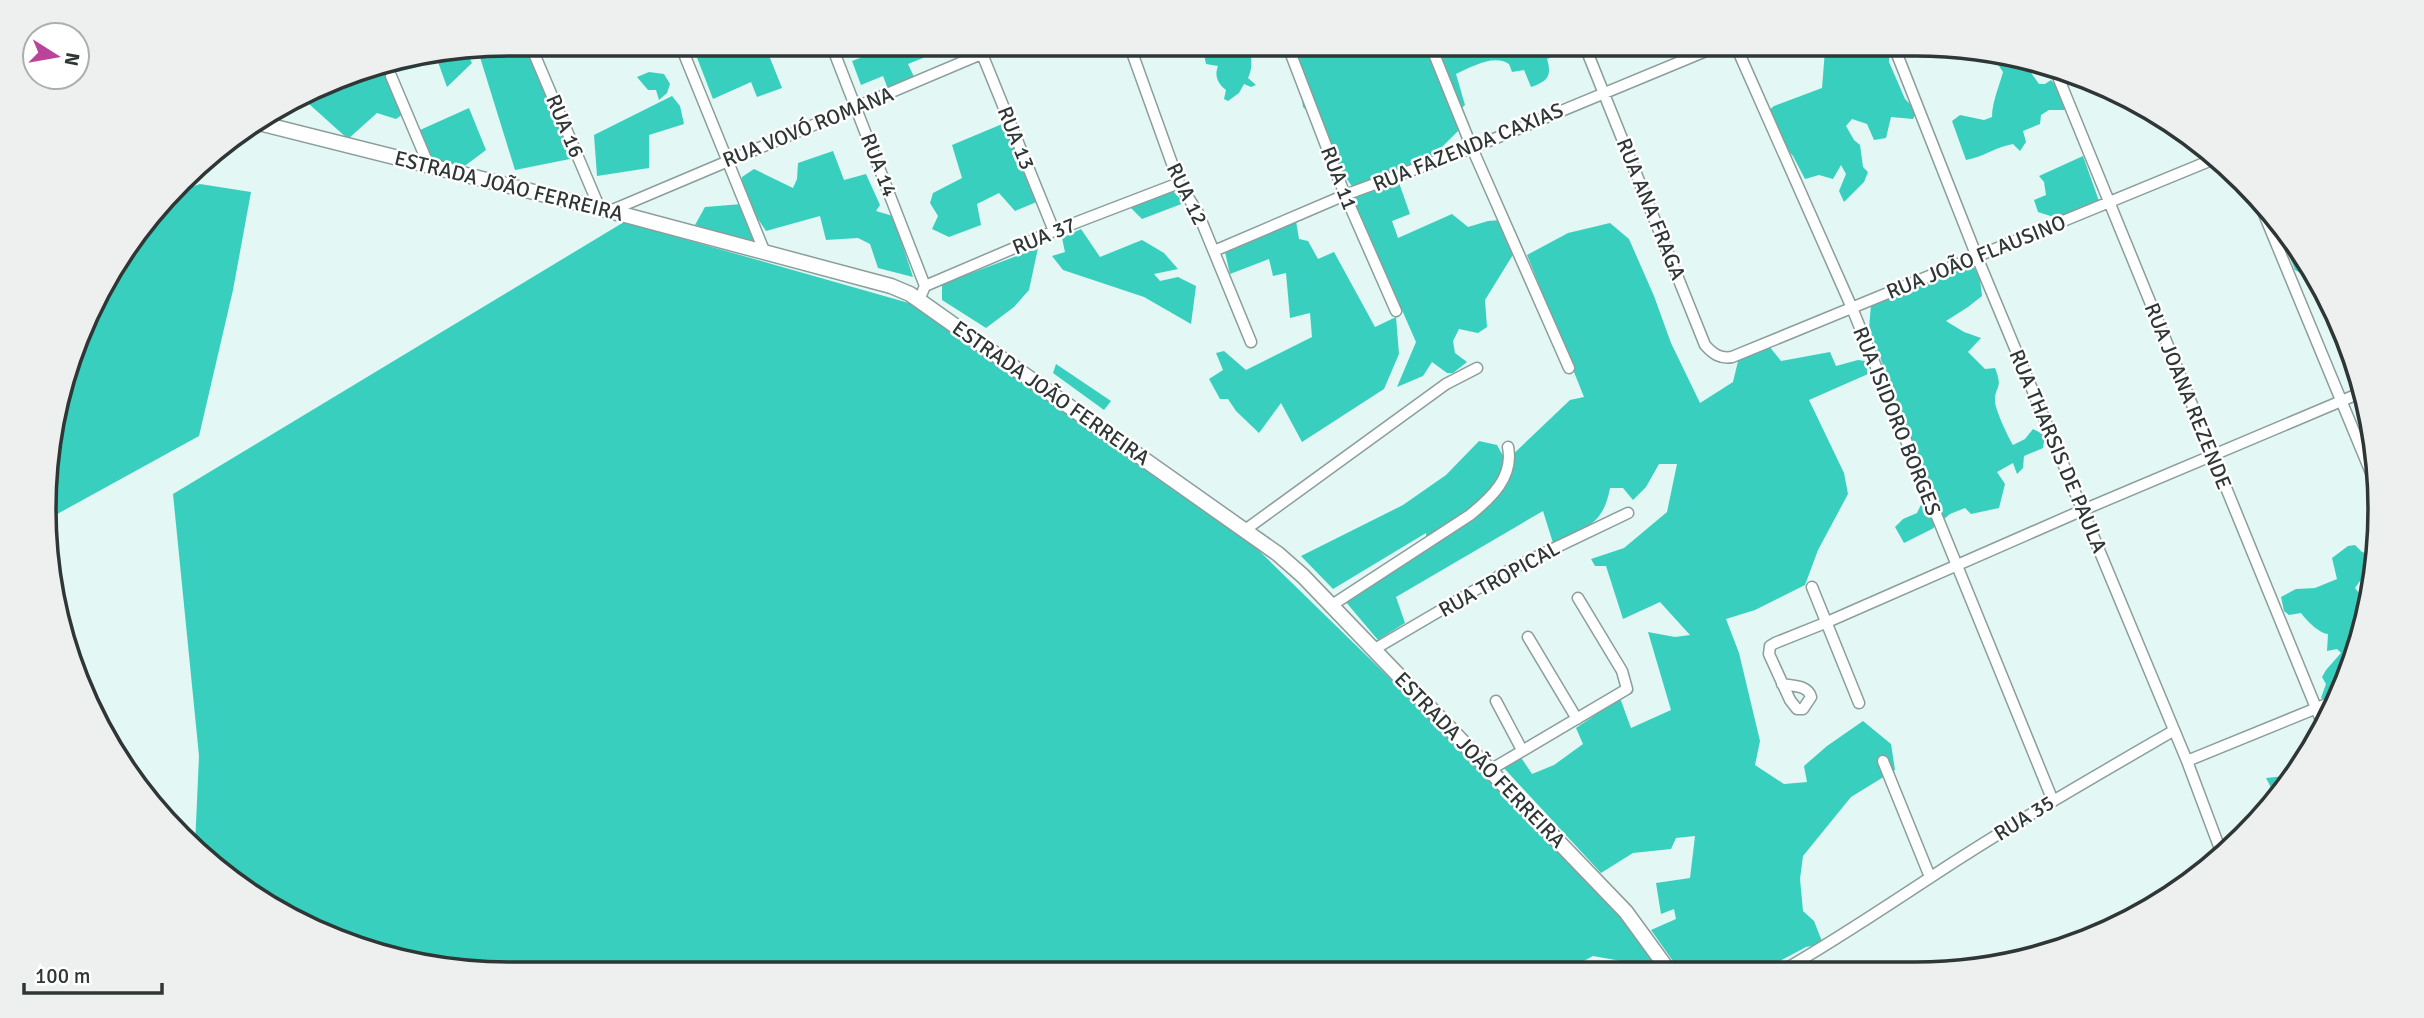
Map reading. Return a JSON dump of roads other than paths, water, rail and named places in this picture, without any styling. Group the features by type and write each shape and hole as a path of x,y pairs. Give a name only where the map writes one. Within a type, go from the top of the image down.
{"street":[{"name":"RUA 16","path":"535,56 605,210"},
{"path":"685,56 765,253"},
{"name":"RUA 14","path":"836,56 857,107 922,293"},
{"name":"RUA VOVÓ ROMANA","path":"605,210 857,107 965,56"},
{"name":"RUA 13","path":"983,56 1054,231"},
{"name":"RUA 12","path":"1133,56 1179,183 1198,213 1251,342"},
{"name":"RUA 11","path":"1292,56 1345,195 1396,311"},
{"path":"1435,56 1472,148 1569,368"},
{"name":"RUA ANA FRAGA","path":"1589,56 1705,345 1714,354 1732,357"},
{"name":"RUA FAZENDA CAXIAS","path":"1214,251 1345,195 1472,148 1693,56"},
{"name":"RUA ISIDORO BORGES","path":"1740,56 1852,308 2053,801"},
{"name":"RUA THARSIS DE PAULA","path":"1898,56 1977,257 2187,761 2218,846"},
{"path":"391,76 429,166"},
{"name":"RUA JOANA REZENDE","path":"2059,79 2318,714"},
{"name":"ESTRADA JOÃO FERREIRA","path":"268,125 922,293 1245,530 1303,576 1626,912 1662,962"},
{"name":"RUA JOÃO FLAUSINO","path":"1732,357 2206,162"},
{"name":"RUA 37","path":"922,293 1054,231 1179,183"},
{"path":"2270,228 2365,457"},
{"path":"1245,530 1446,384 1476,368"},
{"path":"1782,684 1769,654 1770,646 2354,396"},
{"path":"1332,605 1470,515 1485,502 1506,476 1509,465 1508,447"},
{"name":"RUA TROPICAL","path":"1373,650 1511,569 1628,513"},
{"path":"1812,587 1859,703"},
{"path":"1490,770 1625,692 1627,685 1622,671 1578,598"},
{"path":"1528,637 1577,719"},
{"path":"1496,701 1522,750"},
{"path":"2187,761 2322,706"},
{"name":"RUA 35","path":"1797,962 2053,801 2173,731"},
{"path":"1883,761 1930,877"}]}
